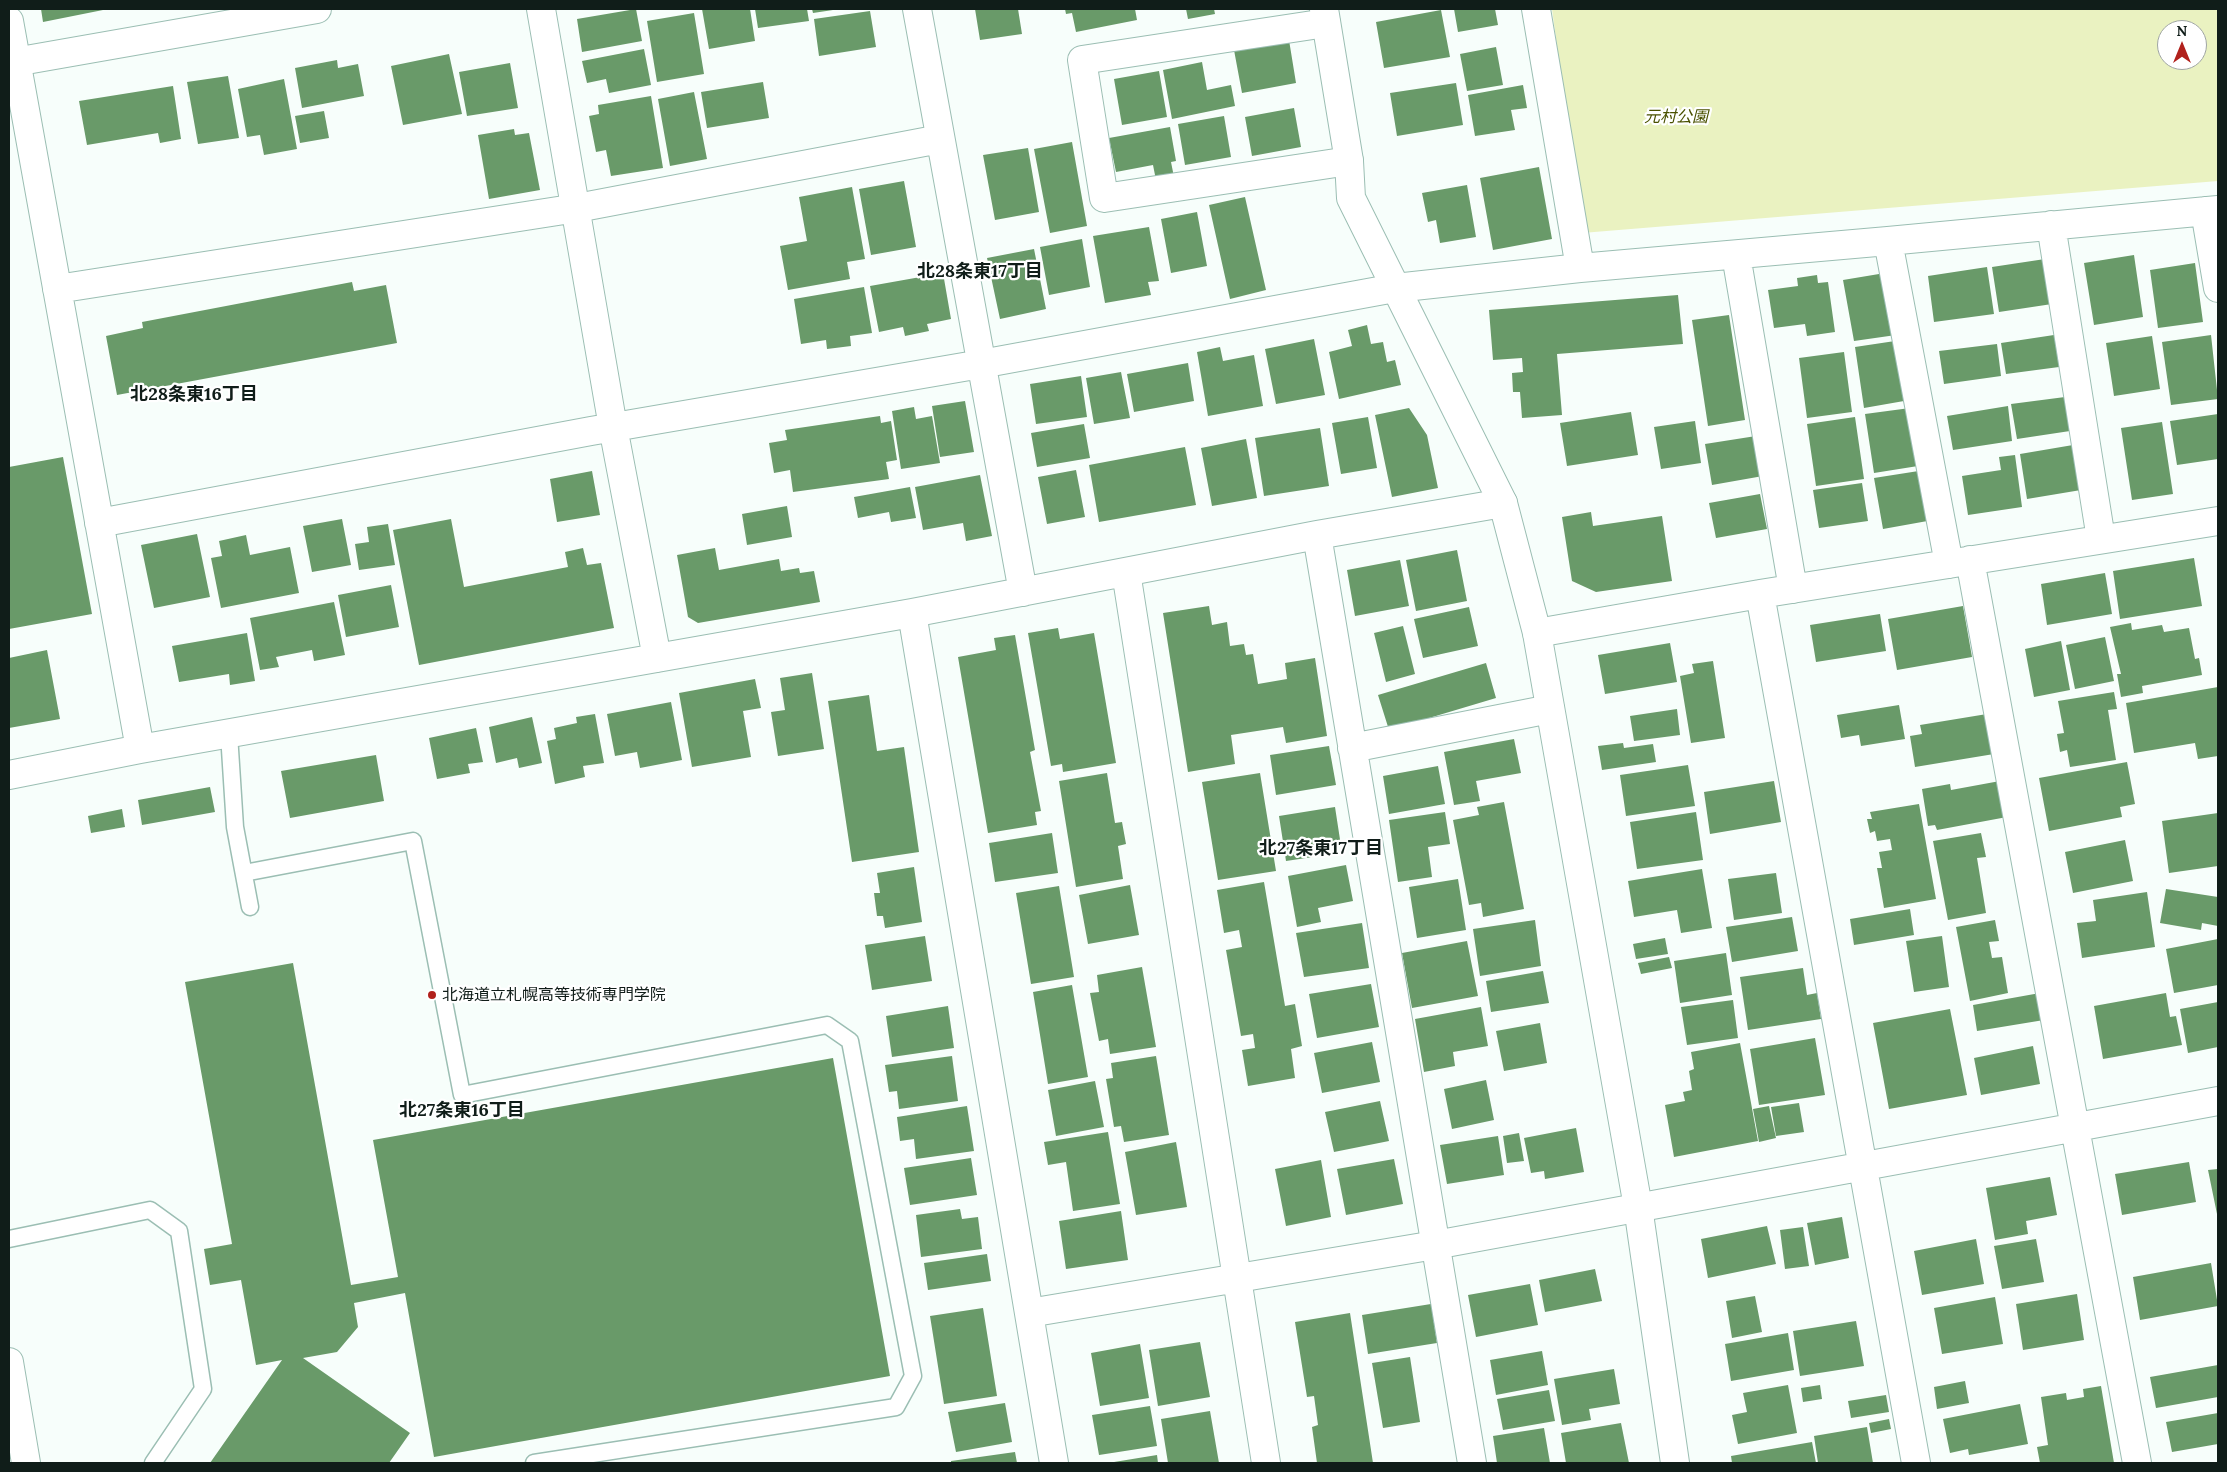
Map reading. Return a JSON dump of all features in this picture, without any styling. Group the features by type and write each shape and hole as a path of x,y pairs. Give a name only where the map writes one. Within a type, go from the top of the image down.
{"street":[{"path":"12,62 245,15 317,9"},
{"path":"541,9 577,208 613,427 657,658"},
{"path":"917,9 1023,592"},
{"path":"1536,9 1580,268"},
{"path":"1348,161 1104,198 1082,60 1325,16 1348,161 1351,198 1503,503 1537,633 1638,1207 1675,1463"},
{"path":"9,21 12,62 57,288 140,749"},
{"path":"57,288 577,208 940,140"},
{"path":"99,523 613,427 981,364 1395,288 1580,268 2212,211 2218,288"},
{"path":"2051,225 2102,540"},
{"path":"1888,241 1960,562 2074,1126 2137,1463"},
{"path":"1736,255 1793,589"},
{"path":"9,775 140,749 912,613 1317,535 1503,503"},
{"path":"1537,633 1760,594 2218,521"},
{"path":"1317,535 1472,1463"},
{"path":"1126,572 1266,1463"},
{"path":"1760,594 1916,1463"},
{"path":"912,613 1054,1463"},
{"path":"1352,748 1550,709"},
{"path":"1029,1313 1435,1245 2218,1101"},
{"path":"9,1362 26,1463"}],"lane":[{"path":"229,734 235,826 250,907"},
{"path":"244,873 412,841 462,1095 827,1025 850,1041 913,1376 896,1407 534,1463"},
{"path":"9,1240 150,1210 179,1232 203,1389 153,1463"}],"green space":[{"name":"元村公園","path":"1552,9 2218,9 2218,181 1582,233"}],"building":[{"path":"41,9 102,9 103,10 43,22"},
{"path":"636,9 642,41 582,52 577,19"},
{"path":"702,9 750,9 755,41 709,49"},
{"path":"755,9 807,9 809,21 758,28"},
{"path":"812,9 833,9 833,10 813,13"},
{"path":"975,9 1018,9 1022,34 980,40"},
{"path":"1065,9 1135,9 1137,20 1076,32 1072,13 1066,14"},
{"path":"1186,9 1214,9 1215,14 1188,19"},
{"path":"1454,9 1495,9 1498,25 1458,32"},
{"path":"1441,10 1450,57 1384,68 1376,22"},
{"path":"870,11 876,47 819,56 814,19"},
{"path":"694,13 704,74 657,82 647,21"},
{"path":"1289,40 1296,83 1242,93 1234,50"},
{"path":"1496,47 1503,85 1467,91 1460,54"},
{"path":"644,49 651,85 609,93 606,79 587,83 582,61"},
{"path":"449,54 462,114 403,125 391,66"},
{"path":"337,60 338,68 358,64 364,96 302,108 295,68"},
{"path":"1202,62 1207,90 1231,85 1235,106 1172,119 1163,70"},
{"path":"510,63 518,108 467,116 459,72"},
{"path":"1159,71 1167,117 1122,125 1114,79"},
{"path":"228,76 239,138 198,144 187,82"},
{"path":"284,79 297,149 264,155 260,135 247,137 238,89"},
{"path":"763,82 769,118 707,128 701,92"},
{"path":"1456,83 1463,125 1397,136 1390,93"},
{"path":"1523,85 1527,108 1511,110 1515,130 1475,136 1468,95"},
{"path":"173,86 181,139 160,143 158,133 87,145 79,101"},
{"path":"694,92 707,159 670,166 658,99"},
{"path":"651,96 663,168 611,176 606,150 596,152 589,116 599,114 598,105"},
{"path":"1294,108 1301,147 1252,156 1245,117"},
{"path":"324,111 329,138 300,143 295,116"},
{"path":"1224,116 1231,157 1185,165 1178,124"},
{"path":"1170,127 1176,161 1171,162 1174,177 1156,180 1153,165 1116,172 1109,138"},
{"path":"514,129 515,135 529,133 540,190 489,199 478,135"},
{"path":"1072,142 1087,226 1050,233 1034,149"},
{"path":"1028,148 1039,212 995,220 983,155"},
{"path":"1539,167 1552,239 1493,250 1480,178"},
{"path":"904,181 916,247 871,255 859,189"},
{"path":"1467,185 1476,237 1440,243 1436,220 1428,222 1422,193"},
{"path":"852,187 865,259 847,262 850,279 788,290 780,246 807,241 799,197"},
{"path":"1245,197 1266,290 1230,299 1209,205"},
{"path":"1197,212 1207,266 1171,273 1161,219"},
{"path":"1149,227 1159,281 1148,282 1151,295 1105,303 1093,236"},
{"path":"1082,239 1090,287 1049,295 1040,247"},
{"path":"1034,249 1046,309 1000,319 987,258"},
{"path":"2134,255 2143,317 2094,325 2084,263"},
{"path":"2045,259 2052,304 1999,312 1992,267"},
{"path":"2195,263 2203,322 2158,328 2150,270"},
{"path":"1987,267 1994,314 1934,322 1928,276"},
{"path":"943,273 951,319 927,324 929,331 905,336 903,327 879,332 870,286"},
{"path":"1885,273 1896,335 1854,341 1843,280"},
{"path":"1817,275 1818,283 1828,282 1835,332 1807,336 1805,324 1774,328 1768,290 1798,286 1797,278"},
{"path":"352,282 354,291 386,285 397,343 117,395 106,336 143,328 142,322"},
{"path":"864,287 872,333 850,336 851,346 827,349 826,340 801,344 794,299"},
{"path":"1678,295 1683,344 1557,354 1562,415 1522,418 1520,392 1513,392 1512,373 1523,372 1522,358 1493,360 1489,310"},
{"path":"1729,315 1745,420 1708,426 1692,320"},
{"path":"1367,325 1371,344 1383,342 1387,362 1395,360 1401,385 1339,399 1329,352 1352,346 1348,330"},
{"path":"2054,335 2059,367 2006,374 2001,343"},
{"path":"2211,335 2218,399 2171,405 2162,342"},
{"path":"2152,336 2160,389 2114,396 2106,343"},
{"path":"1314,339 1325,395 1276,404 1265,349"},
{"path":"1895,341 1904,401 1864,408 1855,347"},
{"path":"1997,344 2001,376 1944,384 1939,351"},
{"path":"1220,347 1223,361 1254,355 1263,406 1208,416 1197,352"},
{"path":"1844,352 1852,412 1807,418 1799,358"},
{"path":"1188,363 1194,401 1134,412 1127,374"},
{"path":"1121,372 1130,418 1094,424 1086,378"},
{"path":"1081,376 1087,417 1036,424 1030,384"},
{"path":"2065,397 2070,431 2017,439 2011,404"},
{"path":"965,401 974,452 940,457 932,406"},
{"path":"2008,406 2012,441 1953,450 1947,416"},
{"path":"914,407 916,419 932,416 940,463 901,469 892,411"},
{"path":"1409,408 1427,435 1438,488 1392,497 1375,415"},
{"path":"1910,408 1918,466 1874,473 1865,414"},
{"path":"1631,412 1638,455 1567,466 1560,423"},
{"path":"2218,414 2218,459 2177,465 2170,421"},
{"path":"880,416 881,423 891,421 897,460 886,462 889,479 793,492 790,470 774,473 769,443 787,440 785,430"},
{"path":"1368,417 1377,468 1341,474 1332,423"},
{"path":"1855,417 1864,479 1816,486 1807,424"},
{"path":"1695,421 1701,463 1661,469 1654,427"},
{"path":"2162,422 2173,494 2132,500 2121,428"},
{"path":"1084,424 1090,458 1037,467 1031,433"},
{"path":"1320,428 1329,486 1264,496 1255,438"},
{"path":"1756,436 1763,476 1712,485 1705,444"},
{"path":"1246,439 1257,498 1212,506 1201,448"},
{"path":"2073,445 2081,490 2027,499 2020,454"},
{"path":"1185,447 1196,505 1099,522 1089,465"},
{"path":"2015,455 2022,507 1968,515 1962,476 2001,470 1999,457"},
{"path":"63,457 92,614 9,629 9,467"},
{"path":"1076,470 1085,517 1047,524 1038,477"},
{"path":"1925,470 1933,520 1883,529 1874,478"},
{"path":"592,471 600,515 557,522 550,479"},
{"path":"980,475 992,536 966,541 963,523 923,530 915,487"},
{"path":"1862,483 1868,521 1819,528 1813,490"},
{"path":"910,487 916,518 891,522 889,512 858,518 854,497"},
{"path":"1760,494 1767,529 1716,538 1709,503"},
{"path":"787,506 792,537 747,545 742,514"},
{"path":"1591,512 1593,526 1662,516 1672,581 1596,592 1572,581 1562,517"},
{"path":"342,519 351,565 312,572 303,526"},
{"path":"451,519 464,587 568,567 565,552 583,548 587,565 601,563 614,628 419,665 393,530"},
{"path":"388,524 395,565 359,570 355,544 369,542 367,527"},
{"path":"197,534 210,597 154,608 141,545"},
{"path":"246,535 250,555 290,547 299,593 221,608 211,558 222,556 219,541"},
{"path":"715,548 719,570 779,559 781,571 799,568 800,573 814,571 820,602 698,623 688,617 677,555"},
{"path":"1457,550 1467,601 1416,611 1406,560"},
{"path":"2194,558 2202,606 2120,619 2113,571"},
{"path":"1400,560 1409,606 1355,616 1347,570"},
{"path":"2105,573 2112,614 2047,625 2041,584"},
{"path":"391,585 399,627 346,637 338,595"},
{"path":"334,602 345,655 314,661 312,650 276,657 279,667 260,670 250,618"},
{"path":"1209,606 1212,625 1227,622 1230,646 1244,644 1246,655 1253,654 1258,684 1287,679 1285,663 1315,658 1327,736 1286,743 1283,727 1231,735 1235,764 1188,772 1163,613"},
{"path":"1963,606 1972,657 1897,670 1888,619"},
{"path":"1469,607 1478,646 1423,658 1414,619"},
{"path":"1880,614 1886,651 1816,662 1810,625"},
{"path":"2131,623 2132,630 2162,625 2164,632 2189,628 2195,659 2199,658 2202,675 2142,686 2143,693 2121,697 2117,674 2121,674 2110,627"},
{"path":"1403,626 1415,674 1386,682 1374,633"},
{"path":"1058,628 1060,639 1094,633 1116,763 1063,772 1062,764 1051,766 1028,633"},
{"path":"247,633 255,681 230,685 229,674 179,682 172,646"},
{"path":"1015,635 1035,750 1030,752 1041,811 1035,812 1037,825 988,833 958,657 996,650 994,638"},
{"path":"2105,637 2114,681 2075,689 2066,645"},
{"path":"2061,641 2070,690 2034,697 2025,649"},
{"path":"1670,643 1677,682 1605,694 1598,655"},
{"path":"47,650 60,719 9,728 9,658"},
{"path":"1713,661 1725,738 1691,743 1680,676 1694,673 1692,664"},
{"path":"1486,663 1496,698 1389,730 1378,695"},
{"path":"812,673 824,749 778,756 771,712 785,710 780,678"},
{"path":"755,679 761,708 743,711 751,757 692,767 679,693"},
{"path":"2218,687 2218,756 2198,759 2195,743 2134,753 2126,703"},
{"path":"2114,692 2117,709 2108,710 2116,760 2070,767 2067,750 2060,752 2057,734 2064,733 2058,701"},
{"path":"869,695 877,751 904,747 919,852 852,862 828,701"},
{"path":"671,702 682,760 640,768 637,752 615,756 607,714"},
{"path":"1899,705 1905,739 1861,746 1859,735 1841,738 1837,715"},
{"path":"1677,709 1680,735 1634,741 1630,716"},
{"path":"595,714 604,763 583,766 585,777 555,784 547,741 556,739 554,728 577,723 576,717"},
{"path":"1987,714 1994,754 1915,767 1910,736 1922,734 1920,725"},
{"path":"532,717 542,763 519,768 517,758 496,763 489,727"},
{"path":"476,728 483,762 468,764 470,773 437,779 429,738"},
{"path":"1514,739 1521,773 1476,781 1480,801 1454,805 1444,752"},
{"path":"1623,743 1624,748 1653,744 1656,762 1602,770 1598,746"},
{"path":"1329,746 1336,785 1276,795 1270,755"},
{"path":"376,755 384,801 290,818 281,771"},
{"path":"2127,762 2135,804 2120,807 2122,817 2049,831 2039,778"},
{"path":"1688,765 1695,806 1626,816 1620,775"},
{"path":"1438,766 1445,804 1389,814 1383,776"},
{"path":"1107,773 1115,823 1122,822 1126,844 1118,846 1123,879 1076,887 1059,781"},
{"path":"1260,773 1276,871 1218,880 1202,782"},
{"path":"1774,781 1781,822 1710,834 1704,792"},
{"path":"2000,781 2007,817 1937,830 1935,825 1928,826 1922,789 1950,784 1951,790"},
{"path":"210,787 215,812 142,825 138,800"},
{"path":"1504,802 1524,909 1483,917 1481,903 1469,905 1453,820 1479,815 1477,807"},
{"path":"1919,804 1936,899 1884,908 1877,868 1882,868 1879,852 1892,850 1890,839 1877,841 1875,831 1870,833 1867,819 1872,819 1870,812"},
{"path":"1335,807 1341,846 1312,851 1313,857 1286,861 1279,816"},
{"path":"122,809 125,827 91,833 88,816"},
{"path":"1445,812 1450,844 1428,847 1432,877 1398,882 1389,820"},
{"path":"1696,812 1703,860 1637,869 1630,822"},
{"path":"2218,813 2218,866 2169,873 2162,821"},
{"path":"1052,833 1058,873 995,882 989,843"},
{"path":"1981,833 1986,857 1977,858 1986,913 1948,920 1933,841"},
{"path":"2125,840 2133,881 2073,893 2065,852"},
{"path":"1346,865 1353,901 1318,908 1321,922 1297,927 1288,876"},
{"path":"914,867 922,922 885,928 883,916 877,916 874,893 880,893 877,873"},
{"path":"1702,869 1712,928 1681,933 1677,910 1634,917 1628,881"},
{"path":"1776,873 1782,913 1734,920 1728,879"},
{"path":"1458,879 1466,930 1417,938 1409,887"},
{"path":"1264,882 1285,1006 1295,1004 1302,1046 1291,1049 1295,1078 1248,1086 1242,1050 1255,1048 1253,1034 1241,1036 1226,950 1242,947 1239,930 1224,933 1217,890"},
{"path":"1130,885 1139,935 1088,944 1079,895"},
{"path":"1059,886 1074,977 1031,984 1016,893"},
{"path":"2166,889 2218,897 2218,926 2202,923 2201,930 2160,923"},
{"path":"2147,892 2155,947 2082,958 2077,923 2096,921 2093,900"},
{"path":"1910,909 1914,935 1854,945 1850,919"},
{"path":"1792,917 1798,951 1732,962 1726,927"},
{"path":"1535,920 1541,966 1480,976 1473,929"},
{"path":"1995,920 1999,941 1989,942 1992,958 2002,957 2008,993 1970,1001 1956,927"},
{"path":"1362,923 1369,968 1304,977 1296,933"},
{"path":"925,936 932,981 872,990 865,945"},
{"path":"1942,936 1949,987 1914,992 1906,941"},
{"path":"1665,938 1668,954 1636,959 1633,944"},
{"path":"2218,939 2218,985 2174,993 2166,949"},
{"path":"1467,941 1478,996 1412,1008 1402,953"},
{"path":"1726,953 1732,995 1680,1003 1674,961"},
{"path":"1669,957 1672,968 1641,974 1638,963"},
{"path":"293,963 351,1285 398,1277 373,1140 833,1058 890,1376 434,1457 405,1293 354,1303 358,1327 337,1352 303,1358 410,1433 389,1463 210,1463 282,1360 256,1365 241,1280 210,1285 204,1249 232,1244 185,982"},
{"path":"1142,967 1156,1047 1110,1054 1108,1039 1099,1041 1090,993 1099,992 1097,975"},
{"path":"1803,968 1807,995 1817,993 1821,1019 1748,1030 1740,977"},
{"path":"1543,971 1549,1003 1491,1012 1486,981"},
{"path":"1371,984 1379,1027 1317,1038 1309,994"},
{"path":"1072,985 1088,1077 1048,1084 1033,992"},
{"path":"2040,993 2044,1020 1977,1031 1973,1005"},
{"path":"2166,993 2170,1017 2176,1016 2182,1045 2103,1059 2094,1006"},
{"path":"1733,1000 1738,1038 1687,1045 1681,1007"},
{"path":"2218,1002 2218,1047 2188,1053 2180,1009"},
{"path":"948,1006 954,1048 892,1057 886,1016"},
{"path":"1481,1007 1488,1046 1453,1052 1455,1066 1424,1072 1415,1019"},
{"path":"1950,1009 1967,1095 1889,1109 1873,1023"},
{"path":"1540,1023 1547,1063 1504,1071 1496,1031"},
{"path":"1815,1038 1825,1095 1759,1105 1750,1049"},
{"path":"1372,1042 1380,1082 1322,1093 1314,1053"},
{"path":"1740,1043 1758,1141 1674,1157 1665,1105 1685,1101 1683,1092 1692,1090 1689,1071 1694,1069 1691,1052"},
{"path":"2033,1046 2040,1084 1981,1095 1974,1058"},
{"path":"952,1056 958,1101 899,1109 897,1091 889,1092 885,1065"},
{"path":"1156,1056 1169,1135 1124,1142 1121,1126 1114,1127 1106,1079 1113,1078 1111,1063"},
{"path":"1486,1080 1494,1120 1452,1129 1444,1089"},
{"path":"1095,1081 1104,1127 1056,1136 1048,1090"},
{"path":"1380,1101 1389,1141 1334,1152 1325,1112"},
{"path":"1799,1103 1804,1132 1776,1136 1771,1107"},
{"path":"967,1106 974,1151 916,1159 914,1139 900,1141 897,1117"},
{"path":"1769,1106 1776,1138 1759,1142 1753,1109"},
{"path":"1576,1128 1584,1172 1545,1179 1544,1171 1531,1173 1524,1138"},
{"path":"1108,1132 1120,1204 1073,1211 1066,1162 1048,1165 1044,1142"},
{"path":"1519,1133 1524,1161 1507,1163 1503,1136"},
{"path":"1498,1136 1504,1175 1447,1184 1440,1145"},
{"path":"1176,1142 1187,1207 1136,1215 1125,1152"},
{"path":"971,1158 977,1195 910,1205 904,1168"},
{"path":"1394,1159 1403,1204 1346,1215 1337,1169"},
{"path":"1321,1160 1331,1217 1286,1226 1275,1169"},
{"path":"2189,1162 2196,1202 2122,1215 2115,1174"},
{"path":"2218,1169 2218,1214 2217,1214 2208,1170"},
{"path":"2050,1177 2057,1215 2026,1221 2028,1234 1995,1240 1986,1188"},
{"path":"960,1209 962,1219 978,1217 982,1249 921,1257 916,1215"},
{"path":"1121,1211 1128,1260 1066,1269 1059,1221"},
{"path":"1842,1217 1849,1258 1815,1265 1807,1223"},
{"path":"1767,1226 1776,1264 1708,1278 1701,1239"},
{"path":"1803,1227 1809,1266 1785,1269 1780,1230"},
{"path":"1976,1239 1984,1284 1922,1295 1914,1251"},
{"path":"2036,1239 2044,1282 2002,1289 1994,1246"},
{"path":"987,1254 991,1281 928,1290 924,1263"},
{"path":"2211,1263 2218,1306 2140,1320 2133,1277"},
{"path":"1595,1269 1602,1301 1545,1312 1539,1280"},
{"path":"1530,1284 1538,1325 1476,1337 1468,1295"},
{"path":"2077,1294 2084,1340 2023,1350 2016,1304"},
{"path":"1755,1296 1762,1332 1732,1338 1726,1301"},
{"path":"1995,1297 2003,1344 1942,1354 1934,1308"},
{"path":"1431,1304 1437,1343 1368,1354 1362,1315"},
{"path":"983,1308 997,1396 944,1404 930,1316"},
{"path":"1350,1313 1373,1463 1317,1463 1312,1427 1318,1425 1314,1396 1307,1397 1295,1322"},
{"path":"1856,1321 1864,1366 1800,1376 1793,1331"},
{"path":"1788,1333 1794,1370 1731,1381 1725,1344"},
{"path":"1200,1342 1210,1397 1158,1406 1149,1350"},
{"path":"1140,1344 1149,1398 1100,1406 1091,1353"},
{"path":"1542,1351 1548,1385 1496,1395 1490,1360"},
{"path":"1410,1357 1420,1422 1383,1428 1372,1363"},
{"path":"2218,1365 2218,1397 2156,1408 2150,1377"},
{"path":"1614,1369 1620,1404 1589,1409 1591,1420 1562,1425 1554,1379"},
{"path":"1965,1381 1969,1403 1937,1409 1934,1387"},
{"path":"1788,1385 1797,1433 1738,1444 1732,1415 1747,1412 1743,1393"},
{"path":"1820,1385 1822,1399 1803,1402 1801,1388"},
{"path":"2101,1386 2114,1463 2040,1463 2037,1447 2048,1445 2041,1397 2066,1393 2067,1400 2084,1397 2083,1389"},
{"path":"1549,1390 1555,1421 1503,1430 1497,1399"},
{"path":"1886,1395 1889,1412 1851,1418 1848,1401"},
{"path":"1005,1403 1012,1442 956,1452 948,1412"},
{"path":"2020,1404 2028,1444 1969,1455 1968,1449 1950,1453 1943,1419"},
{"path":"1150,1406 1157,1446 1099,1455 1092,1415"},
{"path":"1210,1411 1219,1463 1168,1463 1161,1419"},
{"path":"2218,1413 2218,1444 2172,1452 2166,1422"},
{"path":"1889,1419 1891,1429 1871,1433 1869,1423"},
{"path":"1621,1423 1629,1463 1566,1463 1561,1433"},
{"path":"1867,1427 1873,1463 1818,1463 1814,1436"},
{"path":"1544,1428 1550,1463 1497,1463 1493,1436"},
{"path":"1812,1442 1816,1463 1732,1463 1731,1456"},
{"path":"1015,1452 1017,1463 951,1463 951,1461"},
{"path":"1157,1455 1158,1463 1114,1463 1114,1462"}],"place":[{"name":"北海道立札幌高等技術専門学院","path":"432,995"}],"district":[{"name":"北28条東17丁目","path":"980,272"},
{"name":"北28条東16丁目","path":"194,395"},
{"name":"北27条東17丁目","path":"1321,849"},
{"name":"北27条東16丁目","path":"462,1111"}]}
